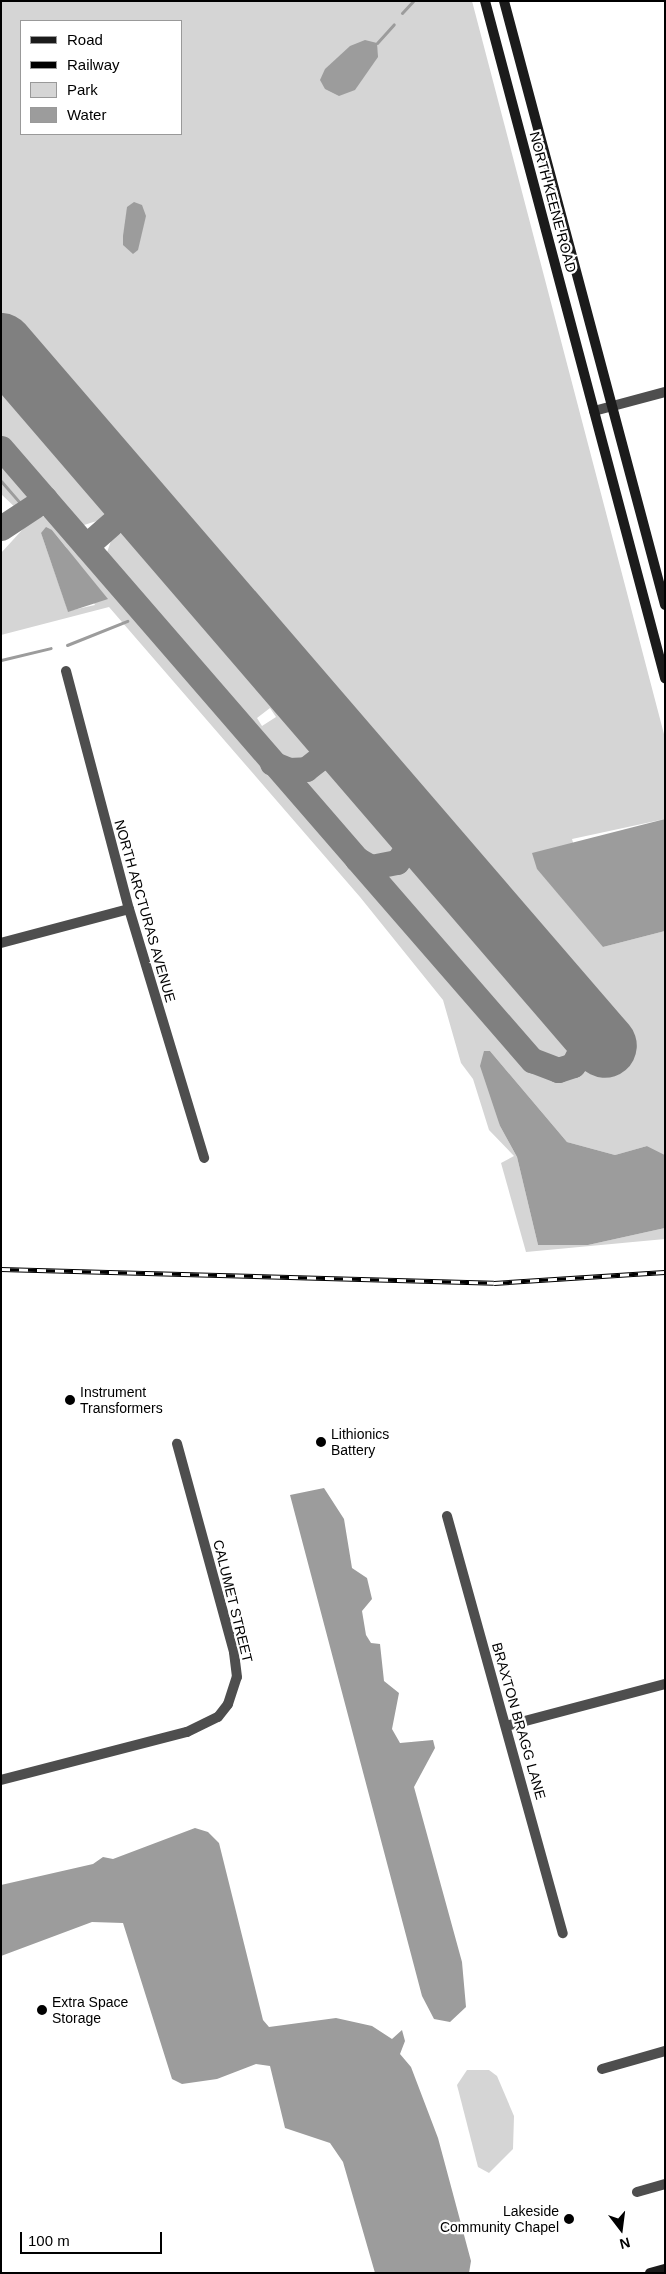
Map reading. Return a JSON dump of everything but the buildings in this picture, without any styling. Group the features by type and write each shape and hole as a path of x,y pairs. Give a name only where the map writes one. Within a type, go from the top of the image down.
{"main road":[{"name":"NORTH KEENE ROAD","path":"485,1 664,671"},
{"name":"NORTH KEENE ROAD","path":"504,1 665,604"},
{"path":"650,2273 665,2269"}],"street":[{"path":"594,410 665,392"},
{"name":"NORTH ARCTURAS AVENUE","path":"66,671 129,909 204,1158"},
{"path":"1,943 129,909"},
{"name":"CALUMET STREET","path":"1,1780 188,1732 218,1717 228,1704 237,1665 176,1444"},
{"name":"BRAXTON BRAGG LANE","path":"447,1516 563,1932"},
{"path":"506,1726 665,1684"},
{"path":"602,2069 665,2051"},
{"path":"637,2192 665,2184"}],"green space":[{"path":"1,1 472,1 665,738 665,819 572,839 603,947 665,931 665,1155 647,1146 615,1155 567,1142 490,1051 500,1126 517,1157 538,1245 588,1245 665,1228 665,1239 526,1252 501,1163 514,1156 489,1130 473,1079 461,1063 443,1000 360,897 109,607 1,635 1,553 34,517 50,516 530,1068 542,1075 562,1077 578,1070 619,1036 1,320","holes":["52,530 66,547 95,605 68,611 41,533"]},
{"path":"1,370 106,491 107,510 100,520 84,525 75,523 1,437"},
{"path":"1,457 30,494 29,502 19,511 1,494"},
{"path":"127,530 141,533 310,729 312,746 306,757 292,763 277,758 105,558 112,538","holes":["270,708 276,717 262,726 257,718"]},
{"path":"336,760 399,832 395,853 379,859 362,854 297,780 315,776"},
{"path":"421,857 576,1037 577,1052 567,1061 552,1064 538,1058 382,877 406,869"},
{"path":"467,2070 489,2070 497,2076 514,2116 513,2149 489,2173 478,2167 457,2085"}],"water":[{"path":"365,40 377,43 378,57 355,90 339,96 325,89 320,80 325,69 350,46"},
{"path":"134,202 142,205 146,216 138,250 133,254 123,245 123,236 127,207"},
{"path":"46,527 52,530 108,599 68,612 41,533"},
{"path":"665,819 665,931 603,947 537,869 532,853"},
{"path":"484,1051 490,1051 567,1142 615,1155 647,1146 665,1155 665,1228 588,1245 538,1245 517,1157 500,1126 480,1066"},
{"path":"324,1488 344,1519 352,1568 367,1578 372,1599 362,1611 366,1635 371,1643 380,1644 384,1681 399,1693 392,1729 400,1743 433,1740 435,1748 414,1787 462,1962 466,2007 450,2022 434,2019 422,1996 290,1495"},
{"path":"195,1828 208,1832 219,1843 263,2020 269,2027 336,2018 372,2026 392,2039 402,2030 405,2041 400,2054 411,2067 438,2138 471,2261 469,2273 375,2273 343,2162 330,2143 285,2128 270,2066 256,2064 217,2079 182,2084 172,2079 123,1923 92,1922 1,1956 1,1885 93,1864 103,1857 113,1859"}],"waterway":[{"path":"402,13 413,1"},
{"path":"377,43 394,24"},
{"path":"1,481 20,503"},
{"path":"67,645 127,621"},
{"path":"1,660 51,648"}],"taxiway":[{"path":"1,448 357,859 371,867 397,862 411,843 409,819"},
{"path":"1,528 45,499"},
{"path":"86,546 137,501"},
{"path":"272,763 289,770 306,769 319,759 326,748 322,718"},
{"path":"357,859 532,1060 558,1070 573,1065 586,1040 582,1019"}],"runway":[{"path":"1,345 605,1046"}],"railway":[{"path":"1,1269 494,1283 665,1272"}],"place":[{"name":"Instrument Transformers","path":"70,1400"},
{"name":"Lithionics Battery","path":"321,1442"},
{"name":"Extra Space Storage","path":"42,2010"},
{"name":"Lakeside Community Chapel","path":"569,2219"}]}
